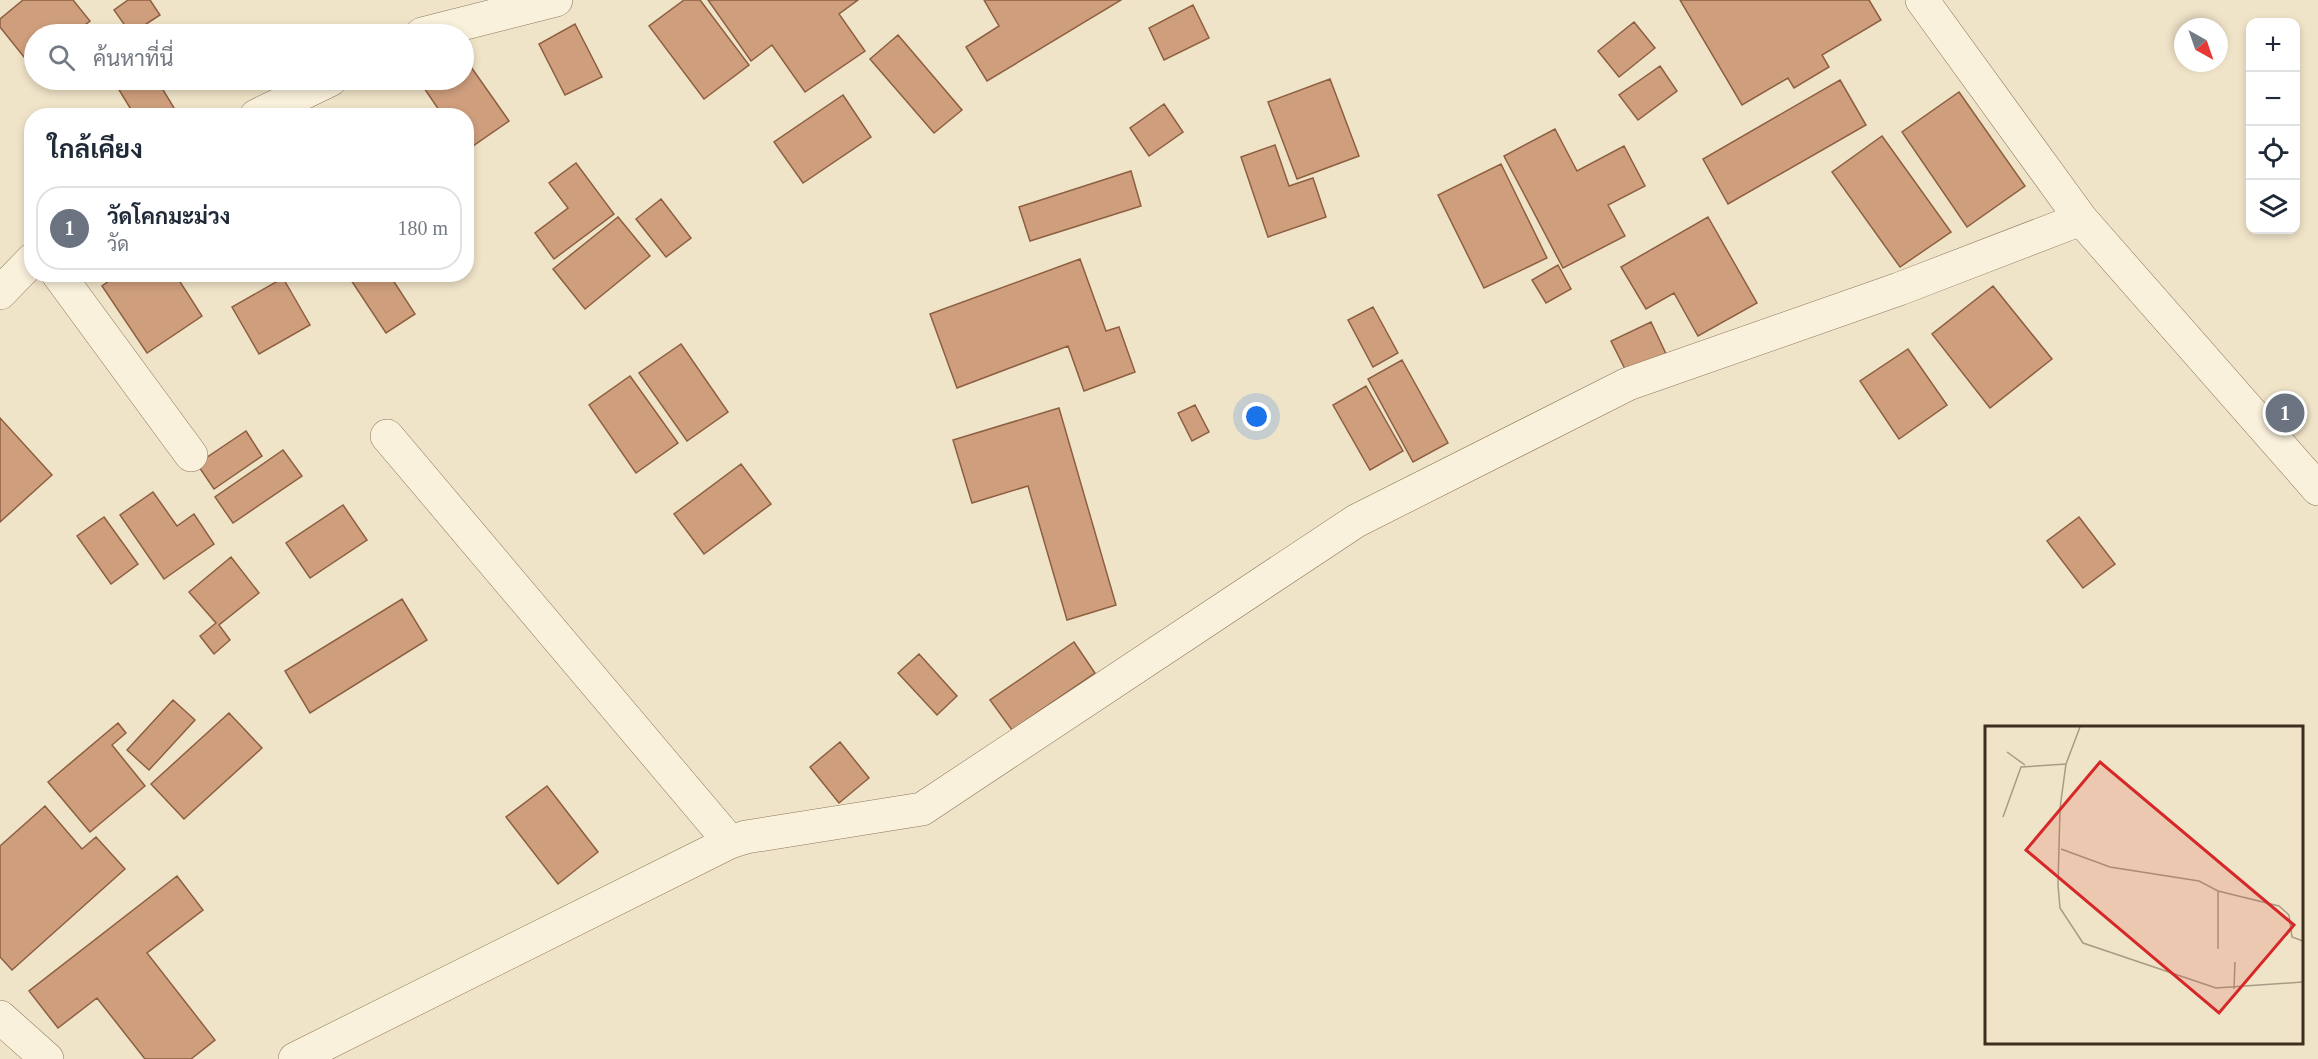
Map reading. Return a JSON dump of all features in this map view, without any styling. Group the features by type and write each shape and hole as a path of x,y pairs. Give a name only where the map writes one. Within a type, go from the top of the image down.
{"street":[{"path":"461,24 556,0"},
{"path":"1922,0 2081,219 2318,489"},
{"path":"272,108 309,90"},
{"path":"295,1059 729,842 746,837 922,809 1356,521 1628,384 1899,289 2081,219"},
{"path":"0,293 24,268"},
{"path":"64,282 191,455"},
{"path":"387,436 729,842"},
{"path":"0,1017 47,1059"}],"building":[{"path":"23,0 73,0 90,21 86,24 24,24 24,57 0,27 0,19"},
{"path":"128,0 150,0 160,15 146,24 124,24 114,10"},
{"path":"684,0 700,0 749,65 704,99 649,26"},
{"path":"708,0 858,0 839,14 865,51 805,92 772,45 751,61"},
{"path":"984,0 1121,0 987,81 966,47 999,26"},
{"path":"1680,0 1869,0 1881,20 1822,55 1829,67 1794,88 1788,78 1742,105"},
{"path":"1193,5 1209,38 1164,60 1149,28"},
{"path":"1634,22 1655,48 1619,77 1598,51"},
{"path":"575,24 602,77 565,95 539,44"},
{"path":"898,35 962,110 934,133 870,59"},
{"path":"1660,66 1677,91 1638,120 1619,95"},
{"path":"474,71 509,121 474,145 474,108 438,108 425,90 474,90"},
{"path":"1330,79 1359,156 1297,179 1268,102"},
{"path":"1840,80 1866,125 1728,204 1703,159"},
{"path":"119,90 163,90 174,108 130,108"},
{"path":"1959,92 2025,186 1967,227 1902,132"},
{"path":"843,95 871,137 803,183 774,142"},
{"path":"1164,104 1183,132 1149,156 1130,128"},
{"path":"1555,129 1577,171 1624,146 1645,186 1608,205 1625,236 1563,268 1504,156"},
{"path":"1882,136 1951,232 1900,267 1832,172"},
{"path":"1275,145 1289,186 1313,178 1326,217 1268,237 1241,157"},
{"path":"576,163 614,214 554,259 535,233 568,208 549,183"},
{"path":"1501,164 1547,258 1484,288 1438,195"},
{"path":"1131,171 1141,206 1030,241 1019,207"},
{"path":"661,199 691,238 666,257 636,219"},
{"path":"618,217 650,256 585,309 553,269"},
{"path":"1708,217 1757,303 1698,336 1674,293 1646,309 1621,267"},
{"path":"1080,259 1106,331 1119,327 1135,372 1084,391 1068,346 957,388 930,314"},
{"path":"1558,265 1571,289 1546,303 1532,280"},
{"path":"108,282 180,282 202,316 147,353 102,286"},
{"path":"276,282 285,282 310,325 259,354 232,307"},
{"path":"352,282 394,282 415,314 386,333"},
{"path":"1993,286 2052,359 1990,408 1932,334"},
{"path":"1373,307 1398,353 1373,367 1348,320"},
{"path":"1651,322 1667,356 1628,375 1611,341"},
{"path":"681,344 728,412 687,441 639,373"},
{"path":"1908,349 1947,405 1899,439 1860,381"},
{"path":"1402,360 1448,443 1413,462 1368,379"},
{"path":"630,376 678,443 636,473 589,405"},
{"path":"1366,386 1403,451 1370,470 1333,405"},
{"path":"1195,405 1209,432 1192,441 1178,413"},
{"path":"1059,408 1116,605 1067,620 1028,486 972,503 953,440"},
{"path":"0,418 52,475 0,522"},
{"path":"246,431 262,456 214,489 197,464"},
{"path":"283,450 302,476 233,523 215,497"},
{"path":"741,464 771,504 704,554 674,514"},
{"path":"153,492 177,526 194,514 214,544 164,579 120,515"},
{"path":"343,505 367,540 310,578 286,543"},
{"path":"104,517 138,564 111,584 77,536"},
{"path":"2079,517 2115,564 2083,588 2047,541"},
{"path":"231,557 259,593 219,625 230,640 214,654 200,636 216,623 189,592"},
{"path":"402,599 427,640 310,713 285,671"},
{"path":"1074,642 1095,673 1012,730 990,700"},
{"path":"919,654 957,696 937,715 898,673"},
{"path":"173,700 195,720 149,770 127,750"},
{"path":"229,713 262,748 184,819 151,784"},
{"path":"118,723 126,733 112,745 145,786 90,832 48,782"},
{"path":"840,742 869,778 839,803 810,767"},
{"path":"547,786 598,852 558,884 506,817"},
{"path":"45,806 82,849 96,837 125,869 12,970 0,957 0,846"},
{"path":"177,876 203,910 147,953 215,1040 191,1059 145,1059 97,998 58,1028 29,991"}],"place":[{"name":"วัดโคกมะม่วง","path":"2285,413"}]}
